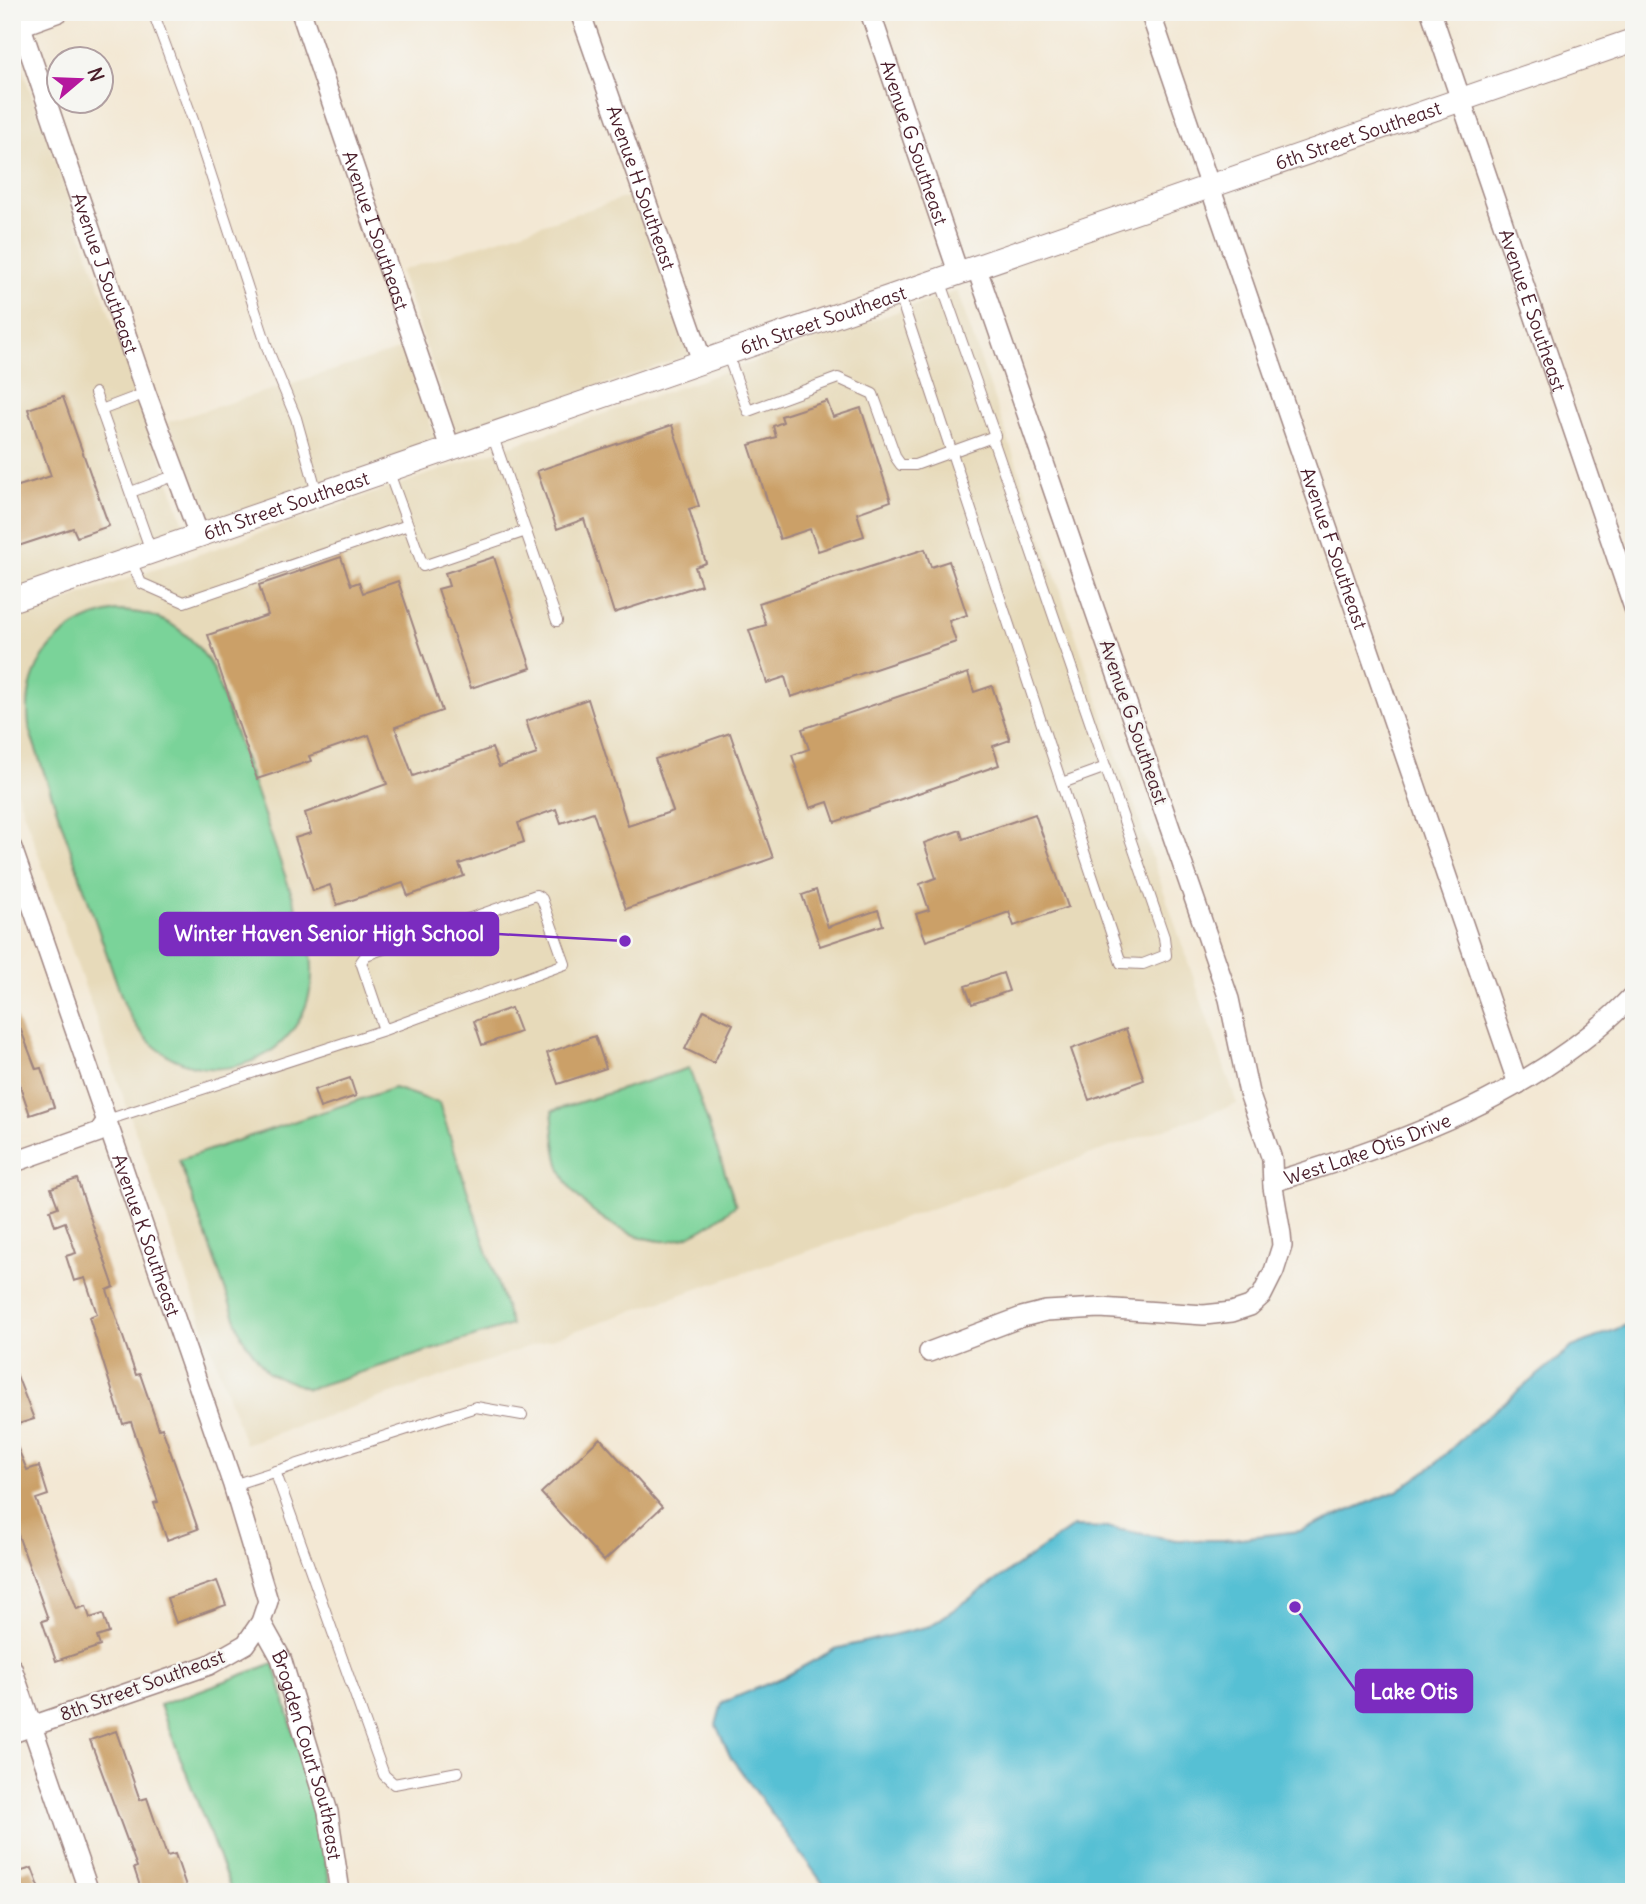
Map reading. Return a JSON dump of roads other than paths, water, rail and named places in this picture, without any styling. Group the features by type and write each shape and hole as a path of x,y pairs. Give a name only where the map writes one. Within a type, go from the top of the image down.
{"street":[{"path":"16,22 60,12"},
{"name":"Avenue I Southeast","path":"301,12 450,448"},
{"name":"Avenue H Southeast","path":"580,12 702,361"},
{"name":"Avenue G Southeast","path":"870,12 958,272 1212,947 1229,999 1249,1093 1272,1158 1273,1182"},
{"name":"Avenue F Southeast","path":"1150,12 1518,1084"},
{"name":"Avenue E Southeast","path":"1431,12 1634,608"},
{"name":"Avenue J Southeast","path":"16,22 146,393 199,535"},
{"name":"6th Street Southeast","path":"12,600 1634,40"},
{"name":"Avenue K Southeast","path":"12,848 233,1485 268,1601 261,1622"},
{"name":"West Lake Otis Drive","path":"929,1352 1022,1317 1046,1311 1100,1308 1204,1315 1232,1312 1250,1306 1262,1295 1274,1272 1282,1246 1273,1182 1435,1126 1518,1084 1608,1021 1634,994"},
{"path":"12,1163 99,1132 107,1120"},
{"name":"8th Street Southeast","path":"12,1733 209,1665 246,1644 261,1622"},
{"name":"Brogden Court Southeast","path":"261,1622 281,1658 328,1812 340,1892"},
{"path":"12,1668 89,1892"}],"lane":[{"path":"153,12 193,120 269,353 296,418 317,494"},
{"path":"899,292 1121,963 1143,964 1161,959 1167,955 1164,937 992,437 958,272"},
{"path":"727,352 748,411 838,378 873,394 901,466 915,465 992,437"},
{"path":"96,393 131,492 141,583 184,603 408,525"},
{"path":"102,410 146,393"},
{"path":"492,433 557,621"},
{"path":"388,470 423,566 526,531"},
{"path":"131,492 176,475"},
{"path":"1062,783 1106,767"},
{"path":"107,1120 384,1030 565,964 542,899 536,895 366,955 361,962 384,1030"},
{"path":"233,1485 476,1407 522,1415"},
{"path":"275,1471 384,1775 394,1784 458,1772"}],"water":[{"path":"1634,1322 1634,1892 829,1892 730,1756 716,1725 722,1703 786,1676 835,1649 930,1626 1073,1527 1110,1528 1176,1540 1224,1540 1300,1531 1397,1491 1433,1466 1474,1427 1572,1347"}],"place":[{"name":"Winter Haven Senior High School","path":"625,941"},
{"name":"Lake Otis","path":"1295,1607"}]}
